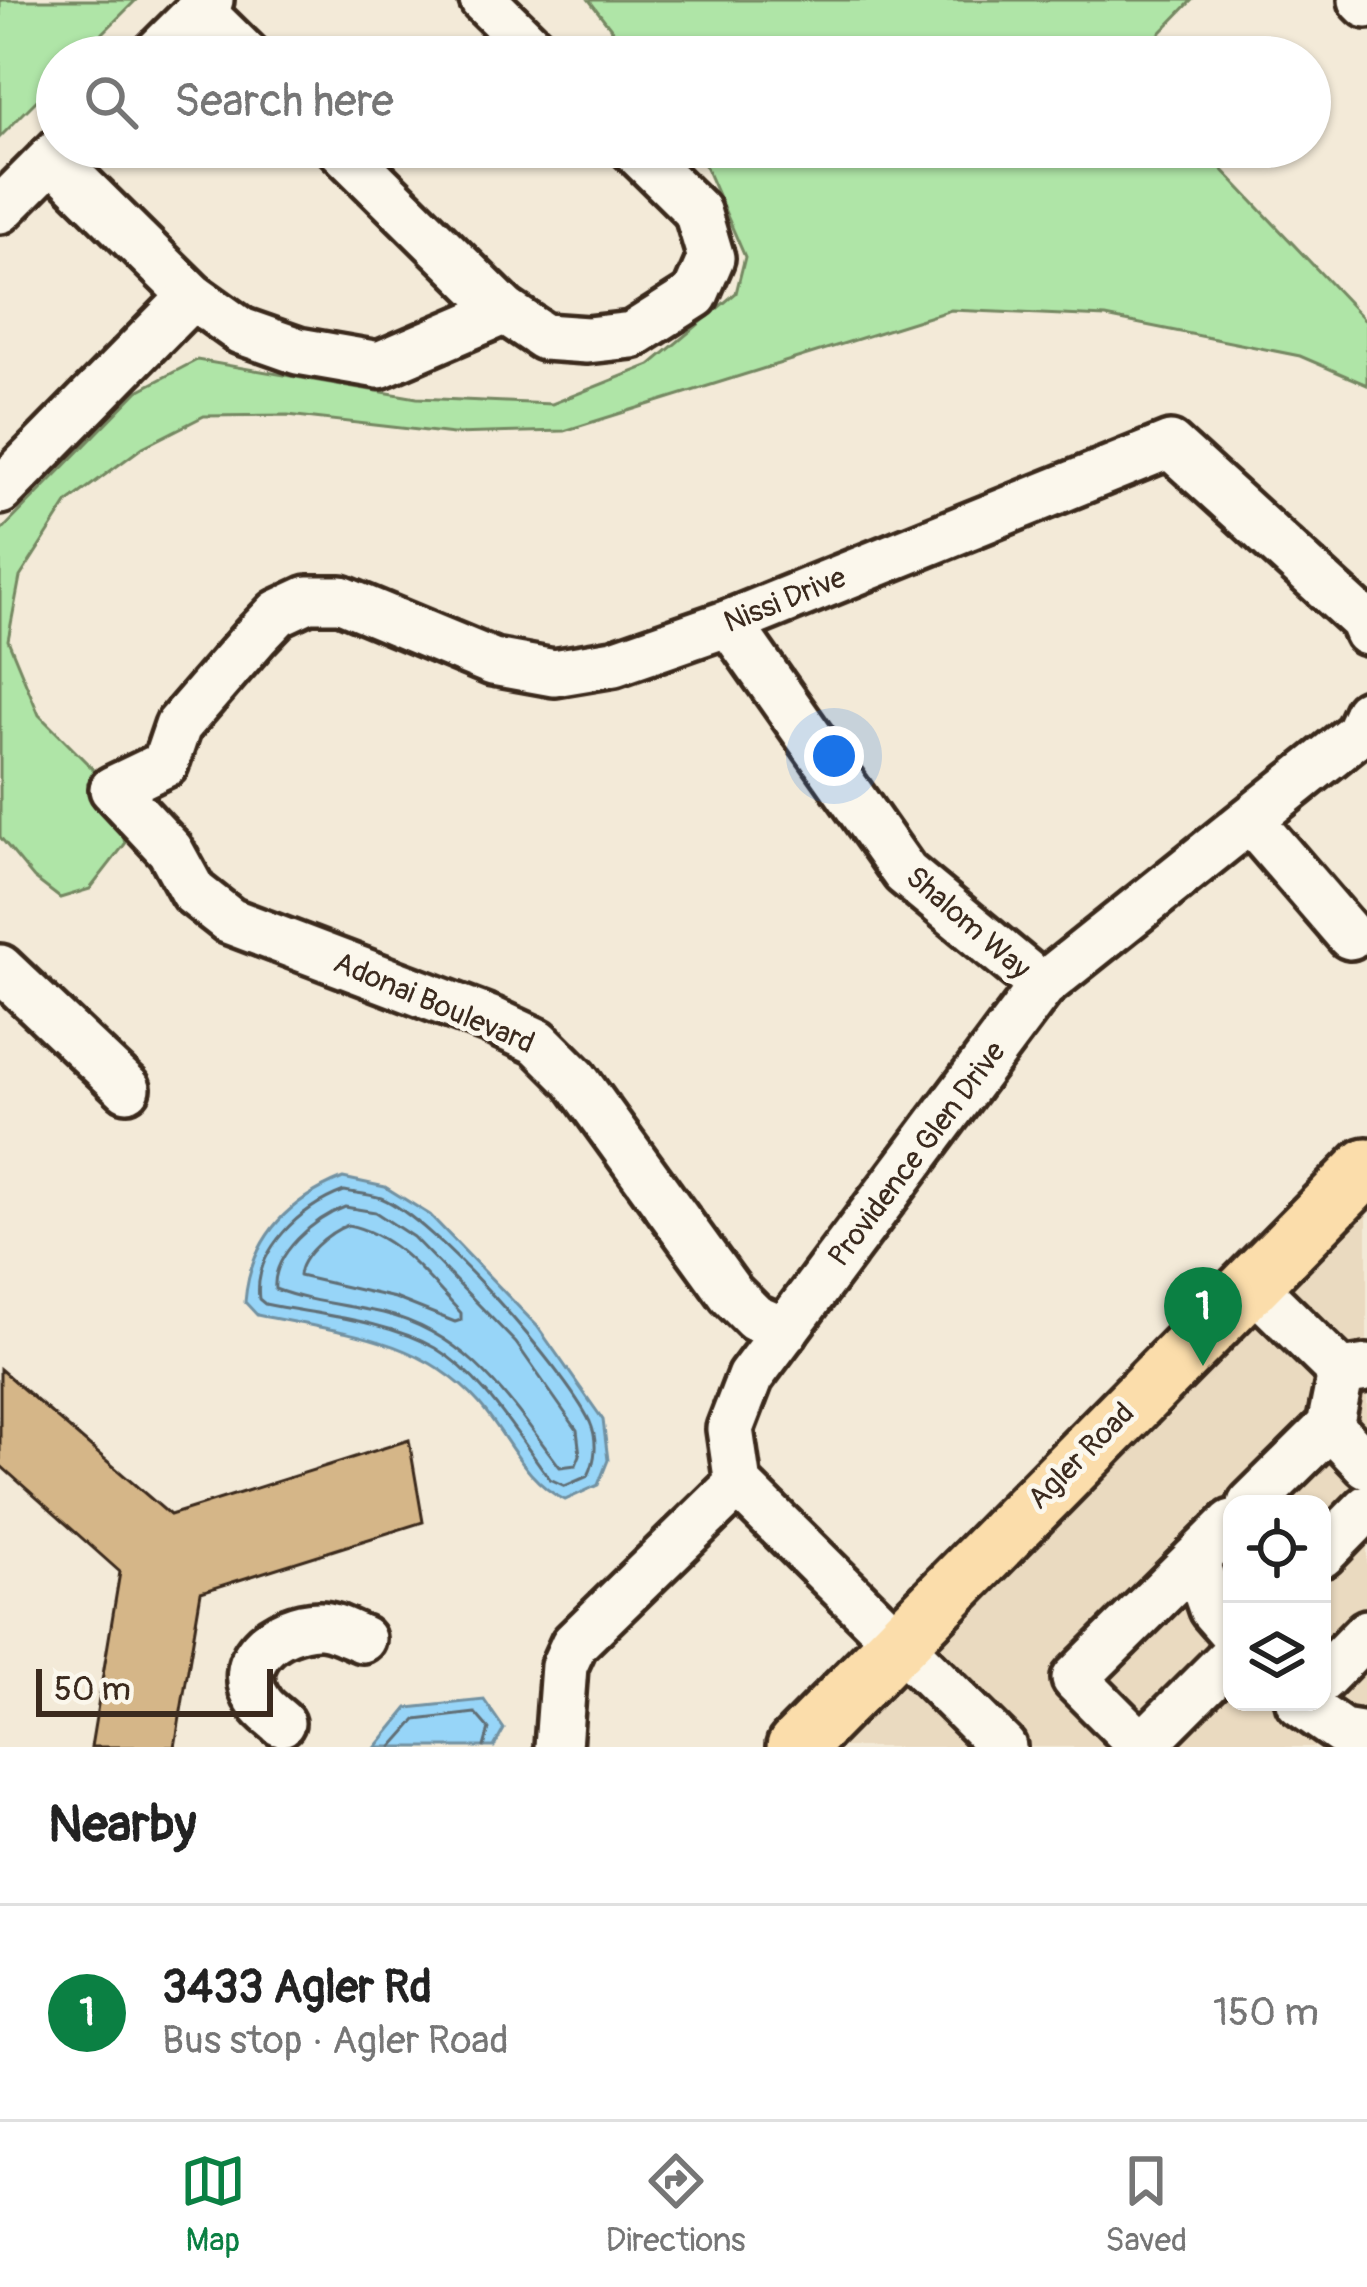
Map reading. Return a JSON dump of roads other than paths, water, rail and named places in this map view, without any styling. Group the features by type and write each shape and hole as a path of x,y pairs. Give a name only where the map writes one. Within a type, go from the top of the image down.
{"main road":[{"name":"Agler Road","path":"796,1747 1367,1166"}],"street":[{"path":"483,0 520,36"},
{"path":"174,36 205,5 231,36"},
{"path":"0,210 42,168"},
{"path":"73,168 192,296 241,331 298,351 379,365 505,310"},
{"path":"360,168 505,310 544,337 587,340 632,335 694,295 711,258 698,211 654,168"},
{"path":"0,491 192,296"},
{"name":"Nissi Drive","path":"178,726 278,613 308,599 341,599 494,662 554,673 614,663 729,623 1170,446 1362,620 1367,632"},
{"name":"Shalom Way","path":"729,623 905,873 1042,986"},
{"name":"Providence Glen Drive","path":"738,1484 730,1430 750,1377 1042,986 1363,723"},
{"name":"Adonai Boulevard","path":"178,726 165,764 113,789 170,850 193,892 230,921 538,1042 575,1079 731,1294 754,1318 785,1331"},
{"path":"1250,820 1350,936"},
{"path":"0,968 127,1088"},
{"path":"1251,1284 1354,1370 1330,1426 1260,1495"},
{"path":"1330,1426 1367,1465"},
{"path":"558,1747 564,1666 574,1644 738,1484 1003,1747"},
{"path":"1331,1545 1367,1508"},
{"path":"1223,1532 1075,1679 1142,1746 1223,1665"},
{"path":"1195,1560 1212,1610 1223,1622"},
{"path":"281,1723 261,1704 250,1682 254,1659 270,1640 291,1628 323,1624 362,1639"},
{"path":"1331,1670 1367,1633"},
{"path":"1313,1711 1342,1732 1367,1736"}],"water":[{"path":"343,1178 385,1187 430,1215 537,1326 603,1420 608,1460 598,1485 565,1500 551,1492 527,1470 479,1403 431,1364 377,1341 257,1315 245,1302 254,1260 275,1225 304,1198"},
{"path":"484,1700 504,1729 494,1747 376,1747 408,1708"}],"place":[{"name":"3433 Agler Rd","path":"1203,1366"}]}
